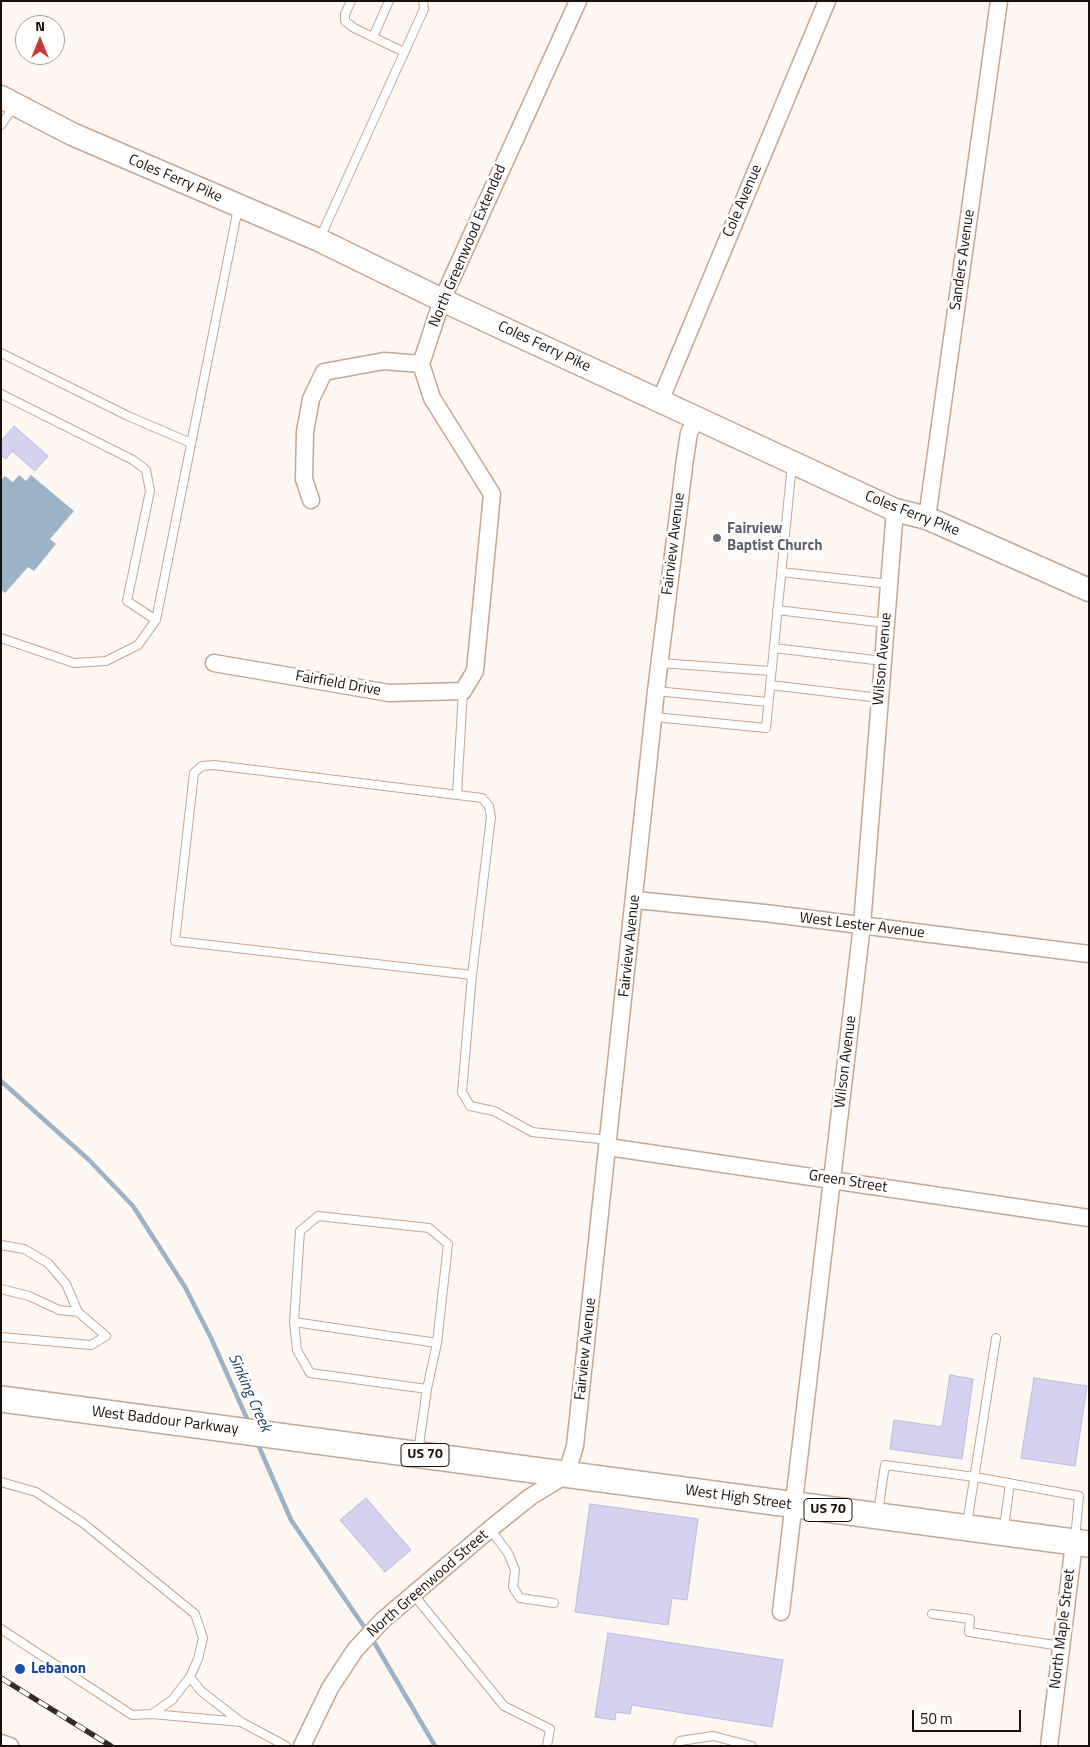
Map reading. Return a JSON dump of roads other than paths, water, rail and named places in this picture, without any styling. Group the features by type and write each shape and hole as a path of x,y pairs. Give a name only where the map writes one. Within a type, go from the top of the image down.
{"main road":[{"name":"West Baddour Parkway","path":"1,1399 566,1475"},
{"name":"West High Street","path":"566,1475 1082,1544"}],"street":[{"name":"North Greenwood Extended","path":"421,364 442,300 578,1"},
{"name":"Cole Avenue","path":"660,400 827,1"},
{"name":"Sanders Avenue","path":"927,518 999,1"},
{"name":"Coles Ferry Pike","path":"8,101 72,134 319,240 442,300 895,510 927,518 1089,590"},
{"path":"311,500 304,479 305,432 311,399 324,372 384,361 421,364 432,398 492,494 475,671 463,691"},
{"name":"Fairview Avenue","path":"566,1475 575,1446 636,900 656,691 684,459 690,433 696,418"},
{"name":"Wilson Avenue","path":"781,1612 862,926 895,510"},
{"name":"Fairfield Drive","path":"214,663 390,693 463,691"},
{"name":"West Lester Avenue","path":"636,900 1089,954"},
{"name":"Green Street","path":"608,1144 832,1181 1089,1218"},
{"name":"North Greenwood Street","path":"302,1746 330,1688 355,1650 383,1620 530,1497 566,1475"},
{"name":"North Maple Street","path":"1049,1746 1061,1646 1082,1544"},
{"path":"1,1743 10,1746"}],"lane":[{"path":"351,1 345,14 346,21 404,52"},
{"path":"373,37 389,1"},
{"path":"319,240 424,9 424,1"},
{"path":"1,125 8,101"},
{"path":"1,638 74,662 106,661 138,645 156,620 238,206"},
{"path":"1,353 128,416 191,444"},
{"path":"1,394 133,460 146,470 150,491 127,601 156,620"},
{"path":"654,717 766,728 792,462"},
{"path":"781,572 889,584"},
{"path":"777,610 886,624"},
{"path":"774,648 883,661"},
{"path":"660,662 771,671"},
{"path":"770,685 880,698"},
{"path":"456,794 462,741 463,691"},
{"path":"656,691 768,702"},
{"path":"472,975 175,942 194,773 202,766 214,765 482,798 489,806 491,817 472,975 462,1092 470,1106 494,1111 532,1132 608,1144"},
{"path":"418,1454 427,1388 437,1343 448,1244 429,1228 318,1216 300,1231 294,1322 297,1350 310,1373 427,1388"},
{"path":"1,1245 24,1249 48,1263 66,1284 78,1312 106,1336 92,1345 1,1338"},
{"path":"1,1290 29,1296 59,1310 78,1312"},
{"path":"294,1322 437,1343"},
{"path":"967,1528 996,1338"},
{"path":"877,1516 885,1466 975,1477 1079,1496 1082,1544"},
{"path":"1,1482 36,1492 83,1523 196,1614 203,1638 198,1658 190,1677 172,1700 152,1714"},
{"path":"1003,1533 1010,1483"},
{"path":"490,1529 508,1553 515,1570 513,1588 520,1598 554,1603"},
{"path":"413,1594 504,1706 550,1729 547,1746"},
{"path":"932,1614 970,1619 969,1632 1061,1646"},
{"path":"1,1629 132,1715 152,1714 241,1722"},
{"path":"190,1677 201,1690 241,1722 286,1746"},
{"path":"678,1746 680,1742 713,1736 752,1746"}],"water":[{"path":"19,475 26,481 31,475 74,511 50,539 56,544 34,571 28,567 5,593 1,590 1,480 5,476 13,482"}],"waterway":[{"name":"Sinking Creek","path":"1,1081 89,1160 133,1206 185,1287 211,1338 249,1423"},
{"name":"Sinking Creek","path":"257,1442 291,1520 367,1631"},
{"name":"Sinking Creek","path":"371,1637 435,1746"}],"railway":[{"path":"1,1678 111,1746"}],"place":[{"name":"Fairview Baptist Church","path":"717,538"},
{"name":"Lebanon","path":"20,1669"}]}
